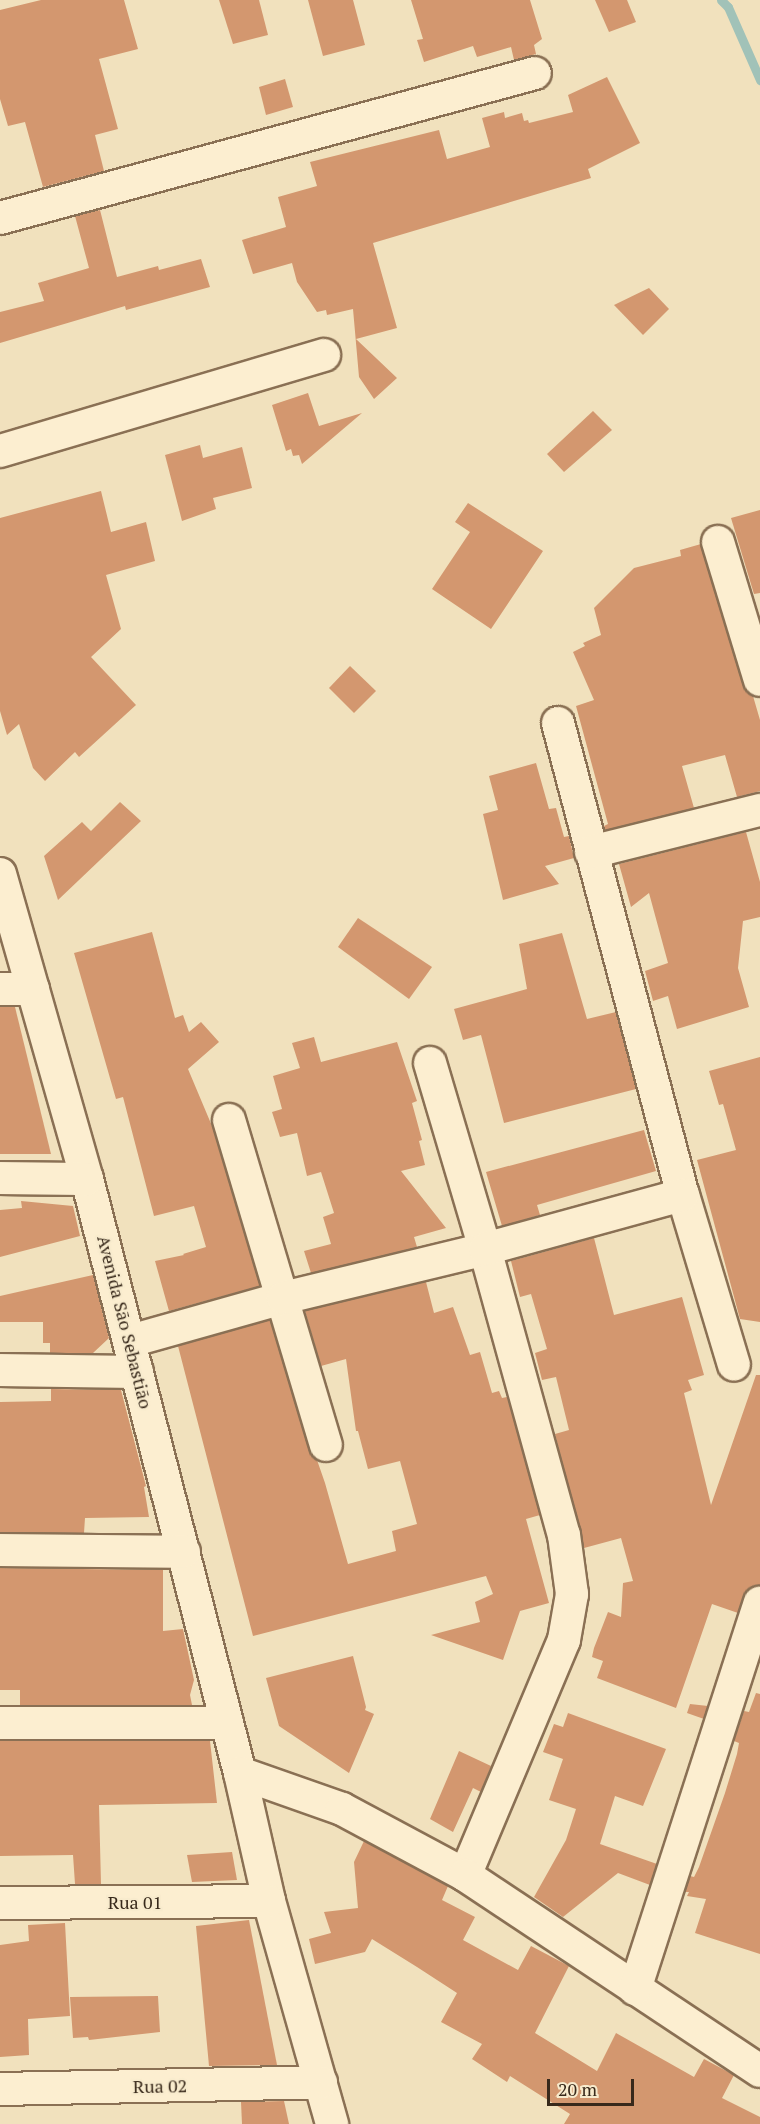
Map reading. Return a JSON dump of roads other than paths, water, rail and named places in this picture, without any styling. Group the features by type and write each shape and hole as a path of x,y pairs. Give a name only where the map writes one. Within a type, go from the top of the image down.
{"street":[{"path":"0,218 535,73"},
{"path":"0,450 324,355"},
{"path":"718,542 760,680"},
{"path":"558,723 683,1195 734,1365"},
{"path":"591,852 760,810"},
{"name":"Avenida São Sebastião","path":"0,874 87,1179 240,1773 269,1901 332,2124"},
{"path":"0,989 33,989"},
{"path":"430,1063 485,1249 564,1535 572,1594 564,1640 465,1875"},
{"path":"229,1120 326,1445"},
{"path":"0,1178 87,1179"},
{"path":"130,1341 283,1298 485,1249 683,1195"},
{"path":"0,1370 137,1372"},
{"path":"0,1550 184,1552"},
{"path":"635,1989 760,1603"},
{"path":"0,1723 227,1723"},
{"path":"240,1773 342,1809 465,1875 760,2072"},
{"name":"Rua 01","path":"0,1903 269,1901"},
{"name":"Rua 02","path":"0,2089 321,2082"}],"waterway":[{"path":"721,0 728,7 760,80"}]}
